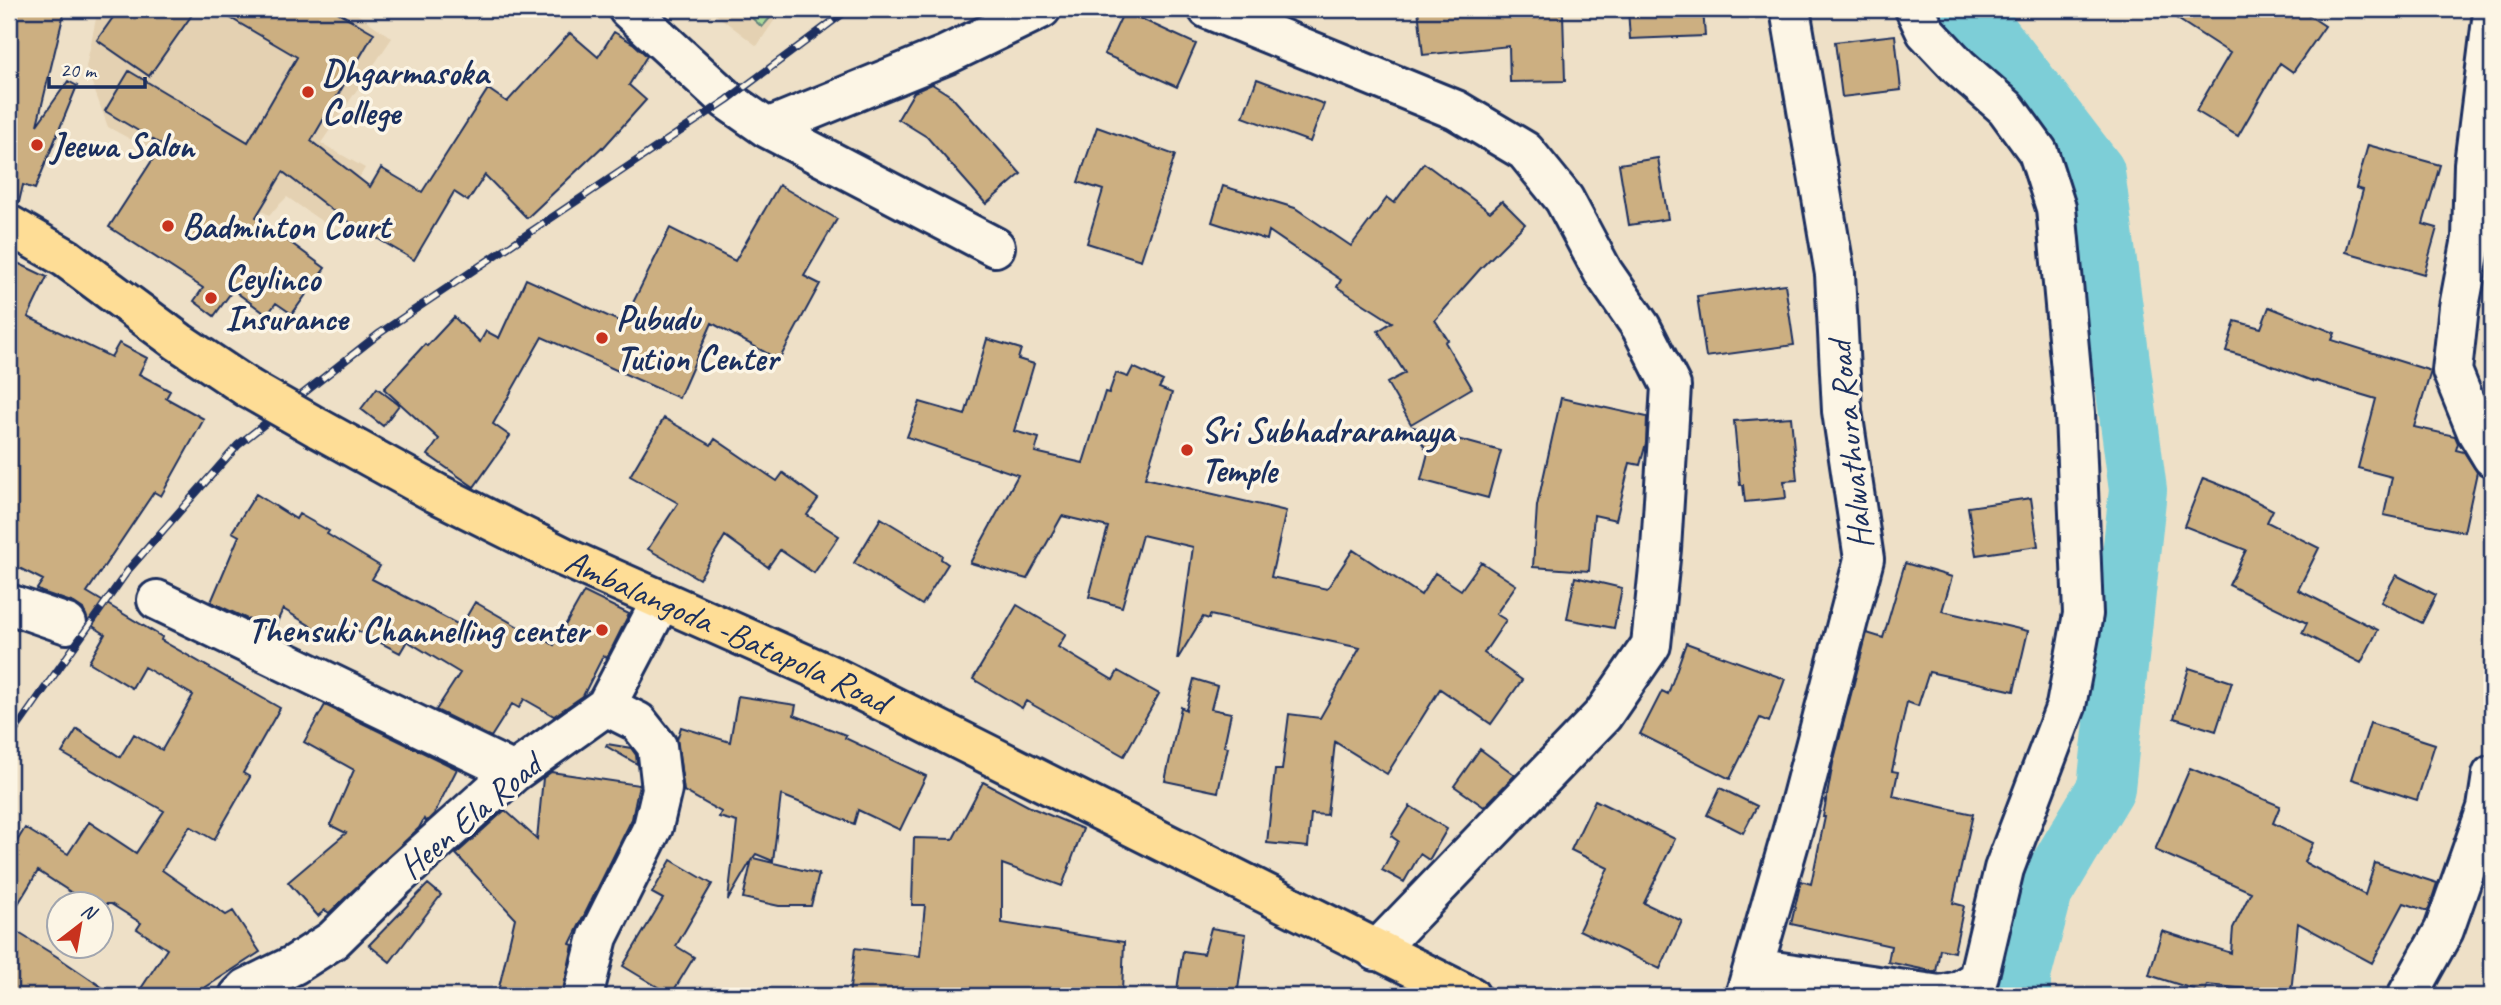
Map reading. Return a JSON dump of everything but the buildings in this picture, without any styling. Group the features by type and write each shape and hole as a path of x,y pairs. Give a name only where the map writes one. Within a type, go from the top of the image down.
{"main road":[{"name":"Ambalangoda -Batapola Road","path":"9,225 66,258 179,342 248,388 448,499 564,557 830,675 1470,996"}],"street":[{"path":"628,9 727,100 767,128 995,247"},
{"path":"767,128 946,55 1041,9"},
{"path":"1208,9 1456,110 1525,151 1564,199 1603,272 1641,327 1671,386 1661,549 1651,645 1603,715 1376,951"},
{"name":"Halwathura Road","path":"1749,982 1799,808 1864,559 1842,411 1835,274 1790,9"},
{"path":"1749,982 1940,995 1959,991 1978,979 2004,869 2066,706 2083,614 2075,413 2056,208 2038,152 2006,108 1959,67 1926,32 1915,9"},
{"path":"2492,20 2474,164 2472,237 2475,300 2452,371 2477,432 2492,457"},
{"path":"157,600 514,772"},
{"name":"Heen Ela Road","path":"239,996 247,988 294,965 333,940 397,877 514,772 606,706 661,601"},
{"path":"9,604 67,624"},
{"path":"583,996 598,937 653,827 662,789 657,746 638,722 606,706"},
{"path":"2407,996 2444,930 2487,808 2492,775"}],"shaded area":[{"path":"98,9 350,9 392,38 321,143 365,168 330,227 287,197 269,215 108,127 86,67"},
{"path":"709,9 782,9 757,46"}],"green space":[{"path":"742,9 778,9 762,27"}],"waterway":[{"path":"1971,9 2096,172 2138,490 2106,788 2044,892 2022,976 2022,996"}],"railway":[{"path":"9,739 129,569 238,445 380,333 727,100 849,9"}],"place":[{"name":"Dhgarmasoka College","path":"308,92"},
{"name":"Jeewa Salon","path":"37,145"},
{"name":"Badminton Court","path":"168,226"},
{"name":"Ceylinco Insurance","path":"211,298"},
{"name":"Pubudu Tution Center","path":"602,338"},
{"name":"Sri Subhadraramaya Temple","path":"1187,450"},
{"name":"Thensuki Channelling center","path":"602,630"}]}
